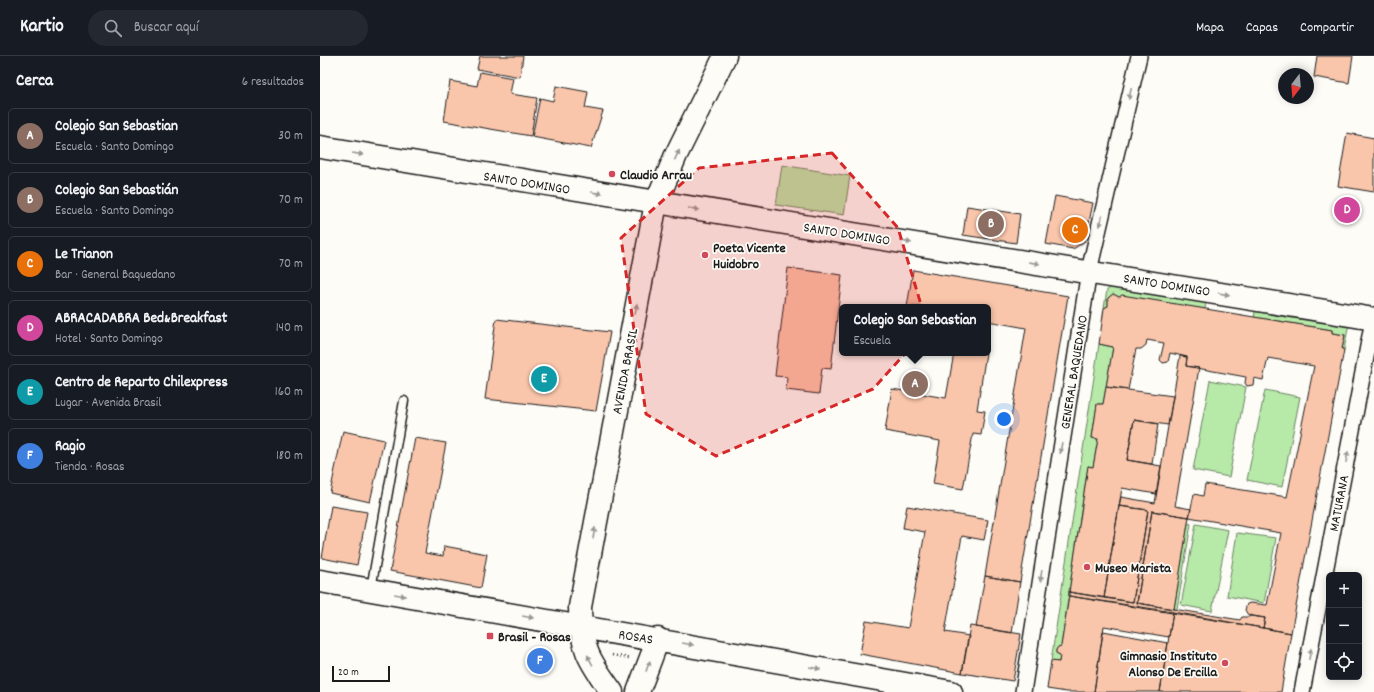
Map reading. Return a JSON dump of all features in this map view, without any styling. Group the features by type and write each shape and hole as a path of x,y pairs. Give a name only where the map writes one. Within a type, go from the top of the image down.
{"street":[{"name":"AVENIDA BRASIL","path":"612,692 589,660 580,626 580,607 656,203 667,175 725,56"},
{"name":"GENERAL BAQUEDANO","path":"1023,692 1089,271 1139,56"},
{"name":"SANTO DOMINGO","path":"320,147 656,203 1374,317"},
{"name":"MATURANA","path":"1302,692 1374,317"},
{"name":"ROSAS","path":"320,581 658,639 951,692"},
{"path":"638,692 658,639"}],"lane":[{"path":"371,590 404,401"}],"highlighted area":[{"path":"832,153 898,228 928,328 873,389 716,456 646,414 621,238 699,168"}],"green space":[{"path":"782,165 850,176 844,215 776,205"},
{"path":"1116,284 1206,299 1205,309 1119,297 1113,294 1108,298 1108,306 1104,308 1107,290"},
{"path":"1256,307 1349,323 1344,350 1342,349 1345,335 1332,333 1332,330 1254,317"},
{"path":"1099,344 1113,347 1103,404 1097,404 1092,438 1098,439 1093,467 1088,466 1061,646 1056,650 1056,653 1060,655 1059,662 1051,661"},
{"path":"1210,380 1246,387 1229,477 1193,470"},
{"path":"1265,390 1300,397 1282,487 1247,480"},
{"path":"1188,523 1191,524 1177,609 1174,609"},
{"path":"1196,524 1228,530 1212,611 1181,605"},
{"path":"1237,533 1276,538 1264,603 1227,596"}],"building":[{"path":"480,56 523,56 520,77 477,69"},
{"path":"1317,56 1353,56 1349,83 1314,77"},
{"path":"480,72 513,78 510,94 537,98 531,136 444,121 450,81 477,86"},
{"path":"556,86 588,92 585,108 603,111 591,148 532,137 540,98 553,101"},
{"path":"1347,133 1374,138 1374,192 1338,186"},
{"path":"1055,196 1093,203 1085,241 1073,249 1046,244"},
{"path":"967,206 1020,214 1016,243 963,235"},
{"path":"788,268 842,275 831,369 822,368 819,394 786,390 787,377 775,376"},
{"path":"913,270 1068,296 1020,582 985,576 1026,328 991,322 991,304 907,304"},
{"path":"1113,294 1119,297 1122,295 1332,330 1332,333 1345,335 1342,349 1344,350 1291,633 1263,628 1265,618 1248,615 1245,610 1247,604 1250,603 1267,605 1281,533 1189,517 1194,494 1203,496 1205,484 1287,497 1314,366 1268,358 1263,380 1254,378 1253,385 1247,386 1245,383 1246,377 1186,366 1187,357 1170,353 1168,362 1163,363 1160,360 1164,343 1147,340 1146,345 1141,349 1136,349 1128,390 1106,387 1113,347 1099,344 1104,308 1108,306 1108,298"},
{"path":"496,319 610,332 596,411 485,399"},
{"path":"953,356 986,356 977,410 985,411 981,435 973,434 963,489 933,484 940,441 885,431 892,389 946,398"},
{"path":"1180,356 1187,357 1186,366 1199,368 1175,506 1191,509 1189,517 1152,511 1137,603 1240,620 1242,617 1250,616 1265,618 1263,628 1069,596 1069,592 1133,602 1148,510 1119,506 1121,497 1155,503"},
{"path":"1106,387 1173,396 1168,425 1134,420 1127,460 1161,466 1156,494 1122,488 1104,598 1069,592 1088,466 1093,467 1098,439 1092,438 1097,404 1103,404"},
{"path":"1134,420 1158,424 1152,464 1127,460"},
{"path":"343,431 384,440 370,502 330,493"},
{"path":"415,438 446,443 425,553 443,556 444,546 487,554 481,588 390,571"},
{"path":"331,506 367,512 357,565 322,558"},
{"path":"907,506 988,520 984,540 962,536 945,632 969,636 962,673 860,654 866,621 908,628 925,532 903,528"},
{"path":"1119,506 1148,510 1133,602 1104,598"},
{"path":"1152,511 1189,517 1174,609 1137,603"},
{"path":"985,576 1020,582 1012,633 976,627"},
{"path":"1069,596 1173,612 1169,637 1104,626 1094,692 1067,692 1047,689 1051,661 1059,662 1060,655 1056,653 1056,650 1061,646"},
{"name":"Gimnasio Instituto Alonso De Ercilla","path":"1173,612 1291,633 1281,692 1160,692"},
{"path":"970,626 1021,634 1013,681 962,673"},
{"path":"1103,631 1168,643 1160,692 1094,692"}],"place":[{"name":"Claudio Arrau","path":"612,174"},
{"name":"ABRACADABRA Bed&Breakfast","path":"1347,210"},
{"name":"Colegio San Sebastián","path":"991,224"},
{"name":"Le Trianon","path":"1075,230"},
{"name":"Poeta Vicente Huidobro","path":"705,255"},
{"name":"Centro de Reparto Chilexpress","path":"544,379"},
{"name":"Colegio San Sebastian","path":"915,384"},
{"name":"Museo Marista","path":"1087,567"},
{"name":"Brasil - Rosas","path":"490,636"},
{"name":"Ragio","path":"540,661"},
{"name":"Gimnasio Instituto Alonso De Ercilla","path":"1225,663"}]}
